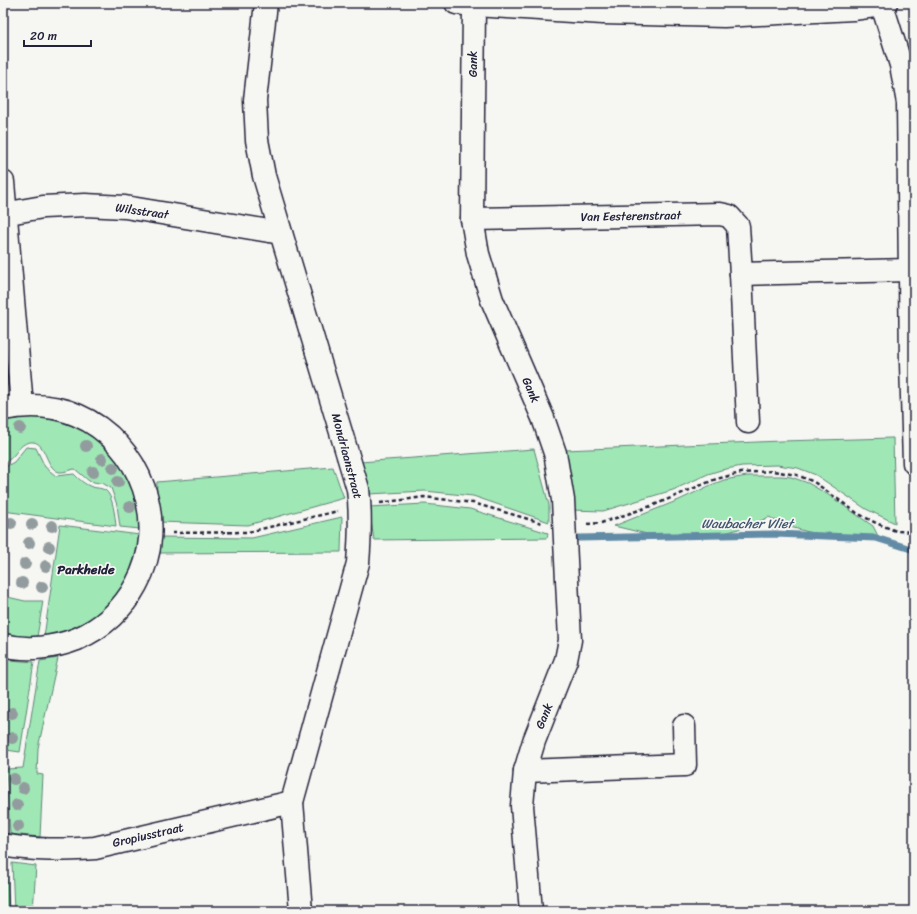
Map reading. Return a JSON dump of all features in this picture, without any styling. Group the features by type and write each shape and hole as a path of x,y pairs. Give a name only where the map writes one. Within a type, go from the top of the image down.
{"street":[{"name":"Mondriaanstraat","path":"266,3 255,100 256,140 264,176 358,489 360,506 358,563 292,802 301,911"},
{"path":"465,4 603,13 853,9 884,4 901,65 908,103 914,463"},
{"name":"Gank","path":"465,4 472,219 478,254 492,300 543,418 555,453 563,500 570,640 566,660 534,741 525,771 522,806 531,911"},
{"path":"3,182 13,407 47,408 77,415 93,424 113,439 122,448 141,479 151,515 151,533 145,565 132,594 116,612 98,628 75,640 55,646 23,648 3,645"},
{"name":"Wilsstraat","path":"4,214 43,207 85,205 125,207 281,233"},
{"name":"Van Eesterenstraat","path":"472,219 729,216 738,226 748,422"},
{"path":"741,274 910,270"},
{"path":"525,771 685,765 684,726"},
{"name":"Gropiusstraat","path":"3,845 35,850 96,848 292,802"}],"green space":[{"path":"3,333 7,385 3,394"},
{"path":"24,417 58,421 73,426 100,442 112,453 122,467 135,492 138,502 140,529 120,527 117,505 111,488 104,484 89,481 75,469 59,472 54,469 43,449 36,443 26,443 19,448 11,458 3,463 3,420"},
{"path":"893,438 895,523 866,509 816,475 798,468 777,465 742,466 721,470 708,474 673,490 603,511 571,510 565,450"},
{"path":"26,447 36,448 45,467 56,476 74,474 87,485 105,490 112,501 116,526 3,511 3,468 14,462"},
{"path":"534,449 549,505 549,522 473,496 425,491 369,494 360,462"},
{"path":"333,467 344,498 248,525 159,522 156,500 157,482"},
{"path":"747,476 791,477 808,483 827,494 873,526 879,538 823,536 790,527 769,517 752,525 725,533 651,535 614,526 724,480"},
{"path":"425,504 470,509 548,533 547,538 374,540 369,507"},
{"path":"342,517 341,552 156,553 158,537 252,538"},
{"path":"60,525 140,535 137,554 130,572 121,589 110,603 96,616 80,626 63,633 44,637"},
{"path":"3,596 25,601 43,601 37,637 26,638 3,634"},
{"path":"58,658 38,748 37,774 43,775 40,837 10,834 6,769 23,768 40,661"},
{"path":"10,660 34,662 20,752 6,750 3,705 3,663"},
{"path":"3,861 6,862 9,911 3,911"},
{"path":"12,863 36,866 33,911 14,911"}],"waterway":[{"name":"Waubacher Vliet","path":"579,538 775,534 876,538 914,550"}],"district":[{"name":"Parkheide","path":"86,569"}]}
